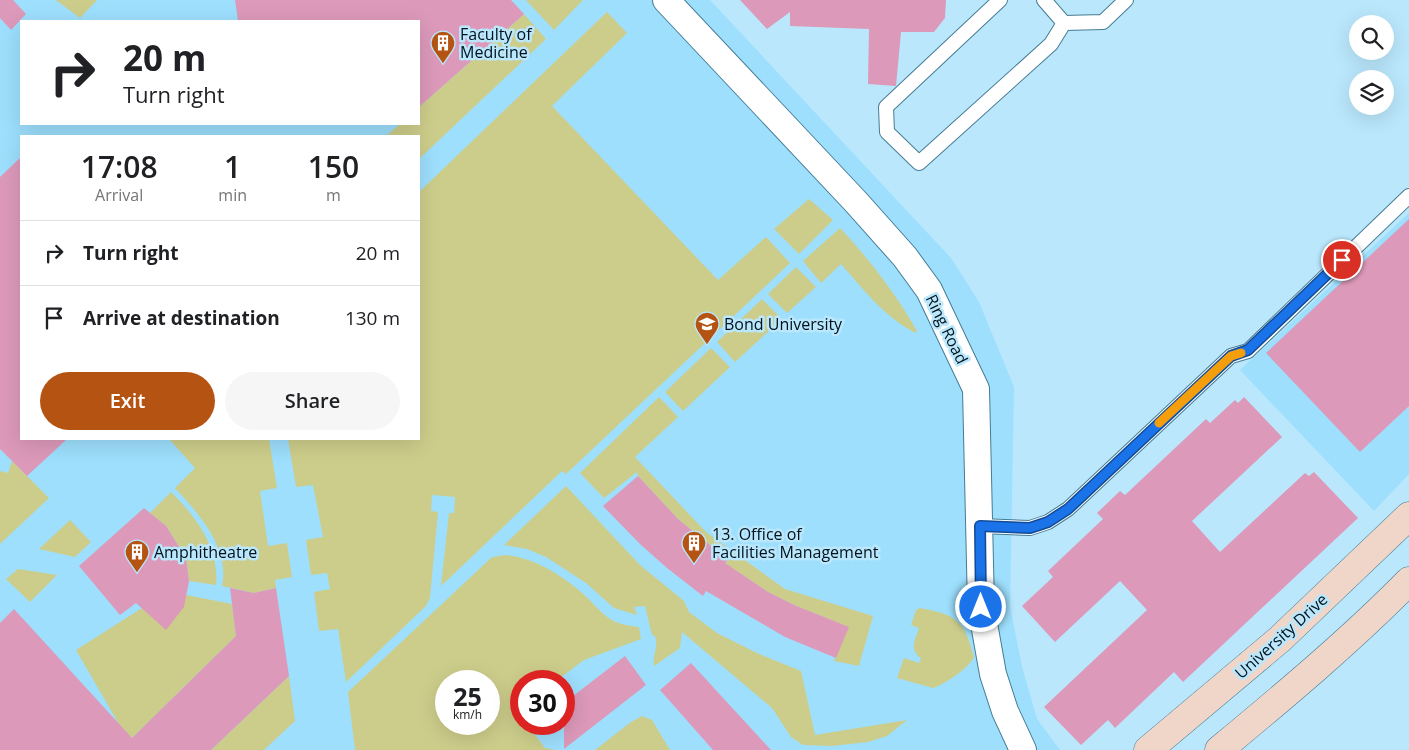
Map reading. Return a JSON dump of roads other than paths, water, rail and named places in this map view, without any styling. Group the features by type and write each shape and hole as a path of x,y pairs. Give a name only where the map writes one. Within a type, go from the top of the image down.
{"street":[{"name":"Ring Road","path":"666,0 856,202 905,257 929,290 976,388 981,607 993,674 1005,712 1024,750"},
{"name":"University Drive","path":"1148,750 1280,639 1409,516"},
{"path":"1219,750 1374,615 1409,581"}],"lane":[{"path":"1000,0 886,106 887,132 919,163 1051,44 1064,23"},
{"path":"1044,0 1064,23"},
{"path":"1064,23 1103,22 1126,0"},
{"path":"980,526 1030,528 1048,522 1068,509 1231,356 1248,350 1409,196"}],"place":[{"name":"Faculty of Medicine","path":"443,64"},
{"name":"Bond University","path":"707,345"},
{"name":"13. Office of Facilities Management","path":"694,564"},
{"name":"Amphitheatre","path":"137,573"}]}
